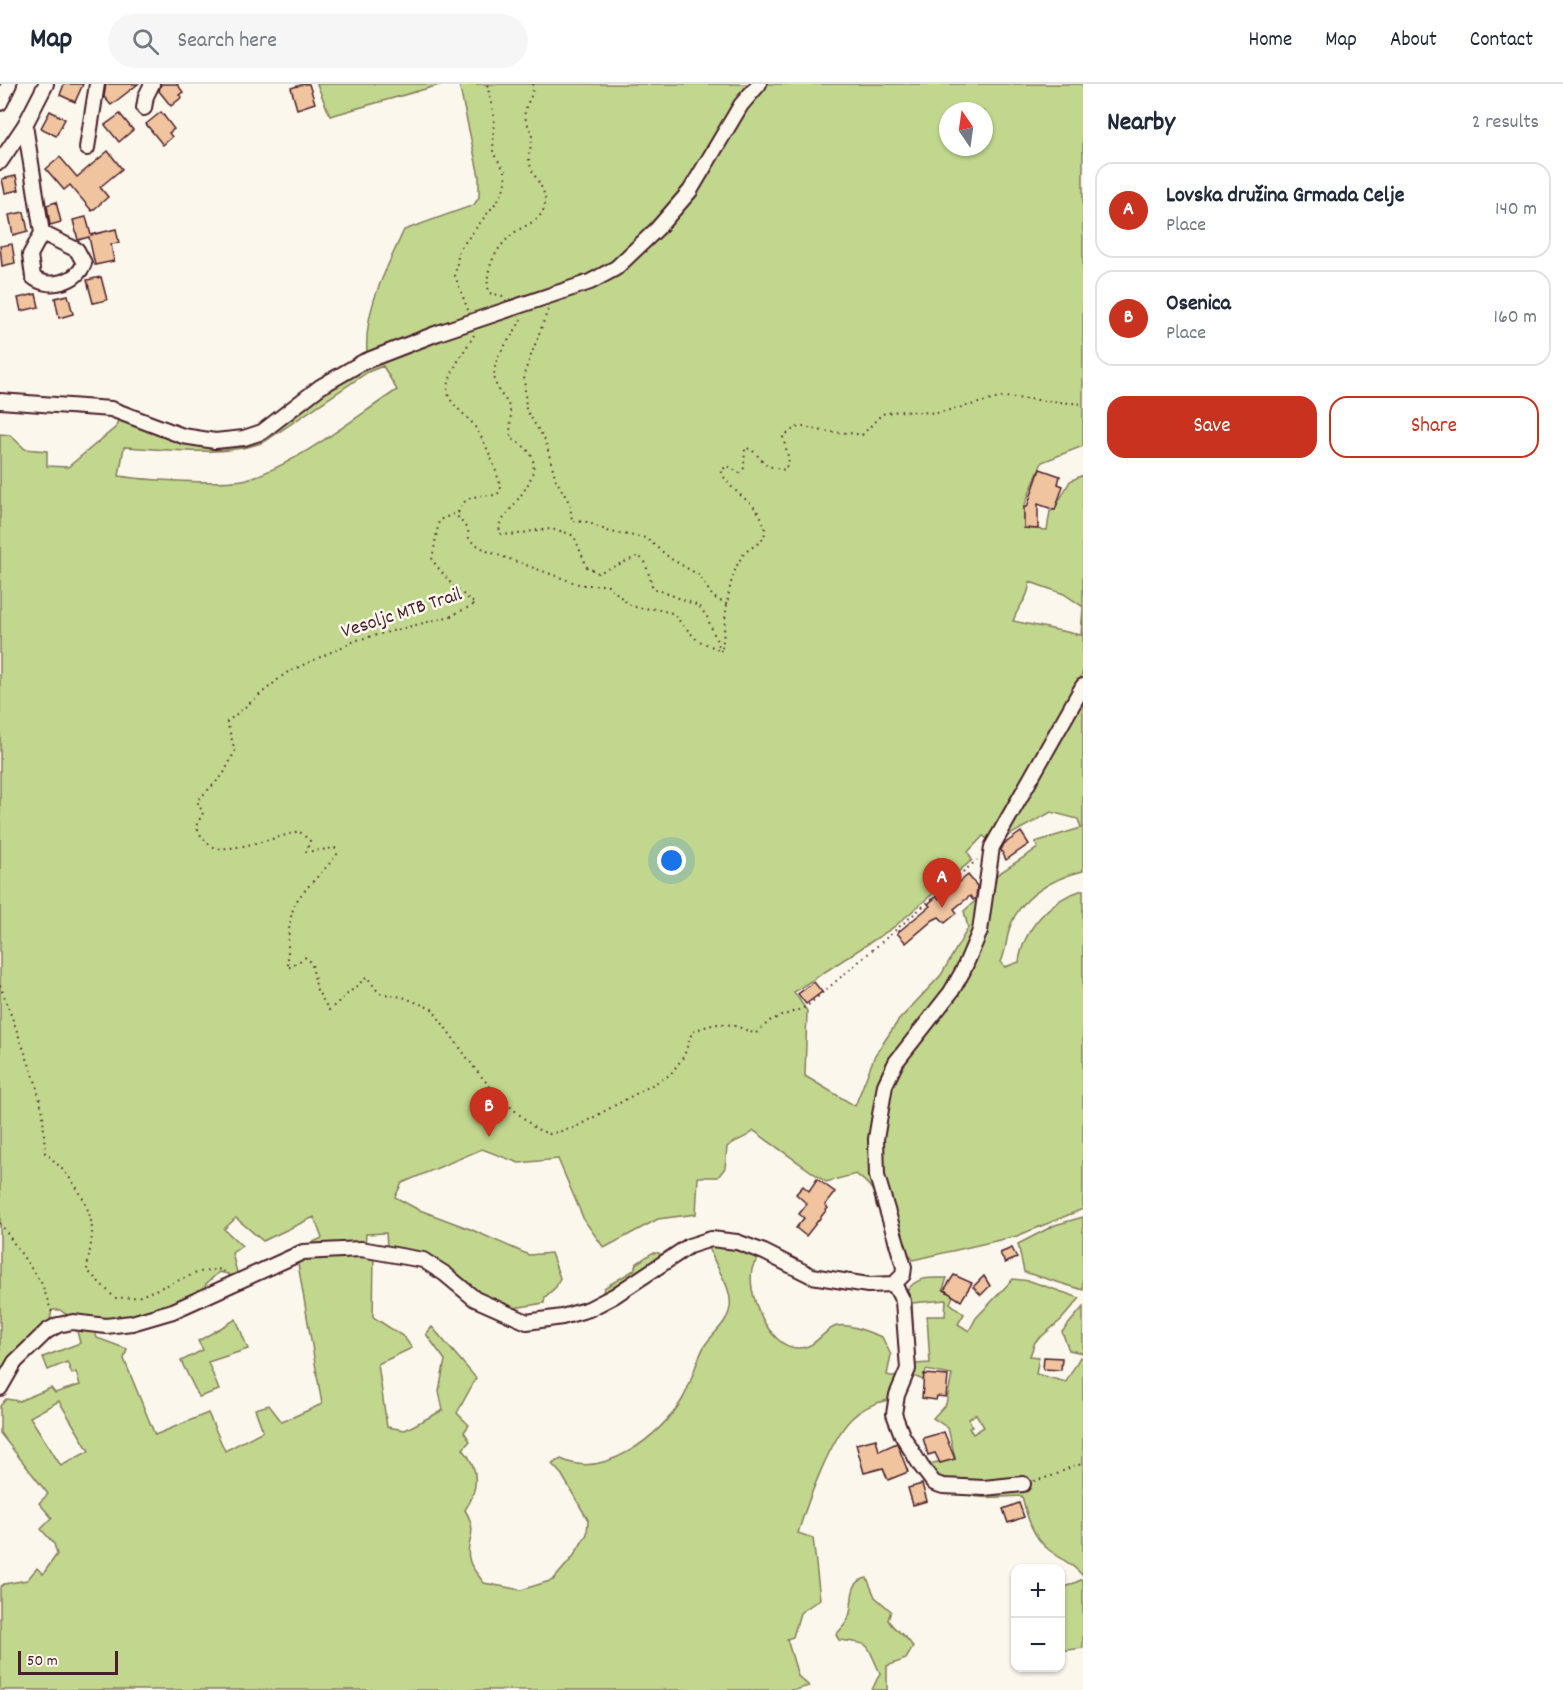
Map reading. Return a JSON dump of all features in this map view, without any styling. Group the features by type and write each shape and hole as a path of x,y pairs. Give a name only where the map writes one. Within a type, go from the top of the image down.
{"street":[{"path":"0,103 9,84"},
{"path":"0,162 25,125 46,84"},
{"path":"87,148 97,84"},
{"path":"144,108 146,96 152,84"},
{"path":"0,401 111,409 183,436 215,441 244,438 272,426 320,387 363,362 590,282 616,268 657,229 701,176 741,105 759,84"},
{"path":"25,125 42,233"},
{"path":"0,1389 15,1362 47,1331 56,1326 73,1322 106,1326 132,1323 173,1311 303,1252 361,1249 423,1260 445,1274 475,1299 527,1322 562,1317 589,1309 614,1296 688,1246 719,1239 737,1242 764,1252 812,1276 868,1285 894,1284 903,1275 904,1267 877,1176 876,1139 879,1109 885,1086 896,1062 951,992 963,971 980,931 992,847 1083,686"},
{"path":"894,1284 903,1301 908,1369 897,1395 894,1414 902,1435 921,1466 934,1483 943,1486 984,1488 1023,1484"}],"path":[{"path":"487,84 494,116 493,153 505,171 506,182 501,196 459,250 455,276 467,310 483,319 451,377 448,392 451,400 475,426 497,474 501,489 498,495 471,496 460,504 457,516 468,530 469,540 487,551 581,585 609,585 628,604 638,608 672,613 697,640 721,651"},
{"path":"507,296 489,292 487,283 489,266 498,250 515,232 537,219 543,212 545,201 543,187 529,160 532,136 525,119 525,110 532,95 532,84"},
{"path":"554,295 539,328 524,374 526,410 545,440 556,480 570,504 572,521 587,522 610,532 646,538 671,559 699,575 713,597 728,605"},
{"path":"527,304 517,328 504,344 493,373 497,388 509,406 511,417 508,428 512,439 526,446 534,458 532,475 525,492 500,525 500,534 557,528 574,536 587,567 598,573 639,556 645,562 653,588 699,606 707,616 721,651"},
{"path":"721,651 728,605 742,556 762,541 766,531 761,517 725,481 721,470 728,466 739,473 744,468 745,448 752,449 768,466 785,470 789,460 783,437 793,429 807,426 821,431 862,435 882,414 899,411 938,413 1004,396 1083,404"},
{"name":"Vesoljc MTB Trail","path":"459,512 439,520 432,560 453,586 475,604 450,616 357,640 286,673 227,722 235,751 223,775 197,801 203,813 196,826 202,839 215,848 228,848 299,831 310,841 306,852 335,848 337,854 328,868 295,903 288,943 288,968 306,957 312,965 317,990 329,1010 367,977 379,993 403,997 432,1009 497,1095 536,1129 549,1134 574,1128 670,1075 684,1056 692,1032 709,1024 732,1023 755,1034 771,1020 806,1007 992,847"},
{"path":"0,985 35,1080 43,1113 45,1153 63,1167 82,1197 92,1228 87,1270 115,1298 138,1297 199,1272 211,1270 222,1269 231,1283"},
{"path":"0,1223 42,1284 56,1326"},
{"path":"1023,1484 1055,1475 1077,1464 1083,1466"}],"green space":[{"path":"317,84 443,84 330,116"},
{"path":"459,84 751,84 702,162 666,211 645,234 599,273 367,353 369,320 373,305 404,230 474,205 479,197 479,176"},
{"path":"765,84 1083,84 1083,446 1042,462 1024,507 1024,528 1047,530 1050,511 1054,510 1070,481 1083,475 1083,607 1083,671 1076,691 1049,731 989,840 983,836 968,852 972,860 894,927 794,992 807,1011 805,1076 855,1106 875,1055 898,1021 941,975 968,928 964,911 983,894 980,915 961,969 876,1107 883,1214 876,1207 870,1187 856,1174 826,1182 754,1131 727,1147 725,1168 718,1177 698,1177 696,1214 658,1219 604,1248 584,1220 558,1159 519,1163 482,1149 402,1183 395,1197 417,1209 529,1255 551,1253 560,1278 556,1287 545,1297 544,1303 514,1308 478,1296 440,1263 410,1251 387,1246 386,1233 366,1234 365,1246 310,1248 309,1244 322,1238 314,1217 263,1241 236,1218 224,1229 242,1246 232,1253 238,1276 232,1279 228,1274 219,1272 206,1284 204,1291 132,1319 93,1323 75,1319 60,1310 52,1310 49,1325 0,1383 0,434 10,435 25,449 47,451 47,466 68,467 116,427 119,416 240,444 345,376 444,336 590,288 659,232 703,183 736,123","holes":["383,366 397,390 305,452 266,472 247,479 221,482 119,476 124,447 213,451 230,450 264,442 368,372","1030,582 1064,594 1083,607 1081,635 1013,621 1027,594"]},
{"path":"1083,696 1083,871 1049,884 1028,899 1020,908 1009,930 1001,962 1005,967 1019,962 1026,938 1040,917 1060,900 1083,890 1083,1209 1017,1236 913,1260 899,1240 883,1184 880,1137 893,1079 915,1045 956,992 992,878 1038,848 1035,842 1081,828 1078,819 1051,812 999,841"},
{"path":"1083,1217 1083,1290 1024,1272 1018,1244 1055,1225"},
{"path":"708,1243 721,1243 761,1255 753,1266 751,1276 756,1303 769,1329 787,1346 798,1348 810,1345 837,1326 860,1329 882,1337 891,1355 887,1375 899,1378 888,1400 873,1404 851,1419 835,1441 807,1505 798,1533 813,1538 820,1599 800,1613 793,1637 787,1639 798,1676 809,1686 795,1690 0,1690 0,1587 4,1584 27,1580 37,1568 43,1574 57,1554 54,1544 41,1529 52,1518 39,1503 48,1494 0,1433 0,1406 6,1399 19,1401 51,1388 55,1393 80,1385 76,1372 72,1374 67,1362 48,1370 43,1357 80,1343 76,1327 94,1329 97,1338 127,1349 124,1359 155,1435 208,1413 225,1451 263,1431 255,1409 269,1405 282,1422 322,1404 297,1258 374,1255 373,1317 404,1337 412,1348 378,1364 387,1427 405,1430 443,1410 439,1391 445,1360 426,1334 432,1327 476,1378 457,1413 469,1425 464,1432 470,1441 463,1449 472,1464 475,1479 473,1494 465,1510 472,1526 468,1555 470,1562 484,1583 521,1590 553,1580 573,1557 587,1534 588,1520 562,1475 552,1464 561,1459 578,1464 595,1464 629,1451 660,1427 682,1400 705,1345 729,1313 728,1291","holes":["59,1401 89,1451 61,1466 30,1417"]},
{"path":"652,1253 659,1253 665,1258 602,1296 604,1288 634,1270 636,1264"},
{"path":"947,1278 943,1289 953,1296 950,1303 964,1314 958,1324 969,1331 976,1318 1013,1279 1030,1281 1080,1298 1061,1320 1035,1342 1030,1356 1039,1357 1036,1374 1066,1382 1080,1357 1083,1360 1083,1576 1038,1539 1028,1519 1022,1496 979,1497 969,1495 949,1485 925,1465 955,1458 948,1428 933,1418 946,1404 952,1375 926,1370 923,1380 911,1375 907,1291 919,1280","holes":["946,1300 945,1316 927,1316 930,1363 915,1364 912,1303","976,1414 984,1427 973,1434 969,1428 972,1426 969,1419"]},
{"path":"1083,1307 1083,1353 1069,1350 1062,1332"},
{"path":"236,1319 248,1349 208,1362 219,1390 199,1397 181,1361 203,1350 198,1341"},
{"path":"867,1578 875,1597 891,1611 888,1620 913,1647 906,1659 887,1666 887,1690 872,1690 880,1673 867,1646 839,1640 836,1635 848,1619 856,1584"},
{"path":"1083,1579 1083,1648 1065,1650 1065,1587"}],"building":[{"path":"64,84 83,84 75,102 60,95"},
{"path":"106,84 138,84 111,105 104,97"},
{"path":"161,84 177,84 183,92 179,95 182,97 171,106 159,91"},
{"path":"309,84 315,103 297,109 291,88"},
{"path":"50,111 65,119 56,136 41,128"},
{"path":"161,112 174,129 169,133 172,137 163,145 146,124"},
{"path":"120,114 133,130 119,142 105,125"},
{"path":"108,151 122,169 100,187 108,197 92,211 70,185 64,190 46,169 60,157 77,177"},
{"path":"16,176 19,190 5,193 2,179"},
{"path":"56,202 61,222 50,225 47,205"},
{"path":"24,212 28,231 13,235 9,215"},
{"path":"86,217 91,235 116,229 119,243 111,244 114,261 95,265 89,237 78,240 73,220"},
{"path":"12,244 15,263 2,266 0,246"},
{"path":"101,277 107,300 93,303 87,280"},
{"path":"36,294 39,307 21,311 18,298"},
{"path":"68,295 73,314 59,318 55,298"},
{"path":"1040,469 1060,476 1058,484 1063,486 1055,510 1038,504 1038,529 1024,528 1024,507 1027,507"},
{"path":"1021,832 1029,844 1006,860 1001,850 1004,844"},
{"path":"968,875 977,886 976,898 973,900 970,896 954,909 957,913 945,923 939,917 933,920 906,943 897,933 930,906 928,904 937,896 939,899"},
{"path":"814,982 822,992 806,1004 798,994"},
{"path":"817,1179 835,1192 825,1205 828,1208 806,1236 796,1228 804,1218 799,1214 807,1204 796,1194 803,1186 809,1191"},
{"path":"1012,1248 1017,1258 1005,1263 1000,1253"},
{"path":"954,1275 972,1283 961,1301 944,1290"},
{"path":"984,1276 990,1286 981,1295 973,1287"},
{"path":"1044,1357 1062,1358 1061,1370 1043,1369"},
{"path":"924,1374 948,1376 946,1397 937,1396 936,1400 922,1398"},
{"path":"944,1432 955,1459 940,1463 935,1453 928,1455 923,1438"},
{"path":"876,1439 879,1451 897,1443 908,1472 888,1480 883,1468 864,1473 856,1444"},
{"path":"922,1484 927,1501 913,1505 908,1488"},
{"path":"1019,1503 1024,1517 1008,1523 1003,1509"}],"place":[{"name":"Lovska družina Grmada Celje","path":"942,908"},
{"name":"Osenica","path":"489,1137"}]}
